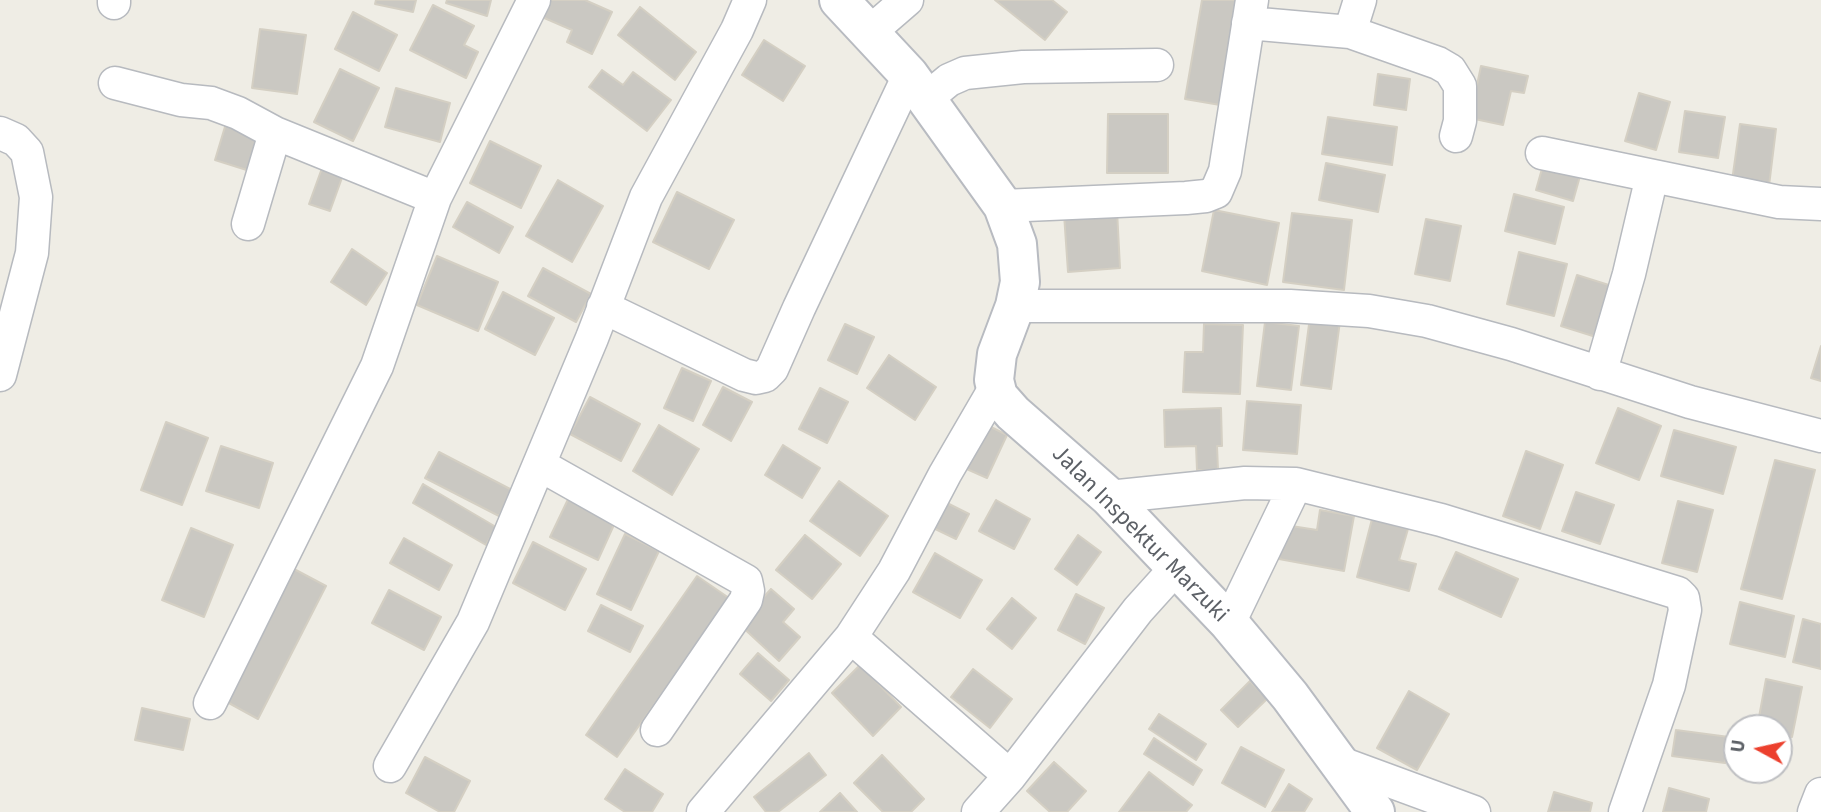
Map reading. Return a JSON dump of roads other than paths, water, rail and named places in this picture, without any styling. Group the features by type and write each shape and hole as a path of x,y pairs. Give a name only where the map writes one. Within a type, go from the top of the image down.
{"street":[{"path":"210,703 377,366 435,198 534,0"},
{"path":"390,766 473,622 540,465 646,197 737,30 750,0"},
{"path":"703,812 851,637 894,571 945,474 995,388 998,354 1015,306 1020,282 1017,244 1003,206 918,87 839,0"},
{"path":"870,32 907,0"},
{"path":"1350,32 1360,0"},
{"path":"1003,206 1186,198 1216,192 1225,172 1250,12 1350,32 1426,58 1450,70 1460,86 1460,121 1456,136"},
{"path":"603,307 744,375 756,378 765,376 772,369 799,308 918,87 949,80 965,73 1023,67 1157,65"},
{"path":"115,83 181,100 211,103 275,133 435,198"},
{"path":"0,132 16,140 27,152 36,197 32,253 0,375"},
{"path":"248,224 275,133"},
{"path":"1542,153 1779,202 1821,204"},
{"path":"1600,374 1629,274 1652,176"},
{"path":"1015,306 1290,306 1369,311 1439,325 1511,344 1690,402 1821,436"},
{"name":"Jalan Inspektur Marzuki","path":"995,388 1002,402 1109,497 1229,623 1290,696 1375,812"},
{"path":"540,465 746,581 746,600 657,730"},
{"path":"1109,497 1245,483 1296,484 1441,520 1671,590 1683,598 1685,610 1669,685 1625,812"},
{"path":"1229,623 1296,484"},
{"path":"978,812 1010,776 1098,660 1175,569"},
{"path":"851,637 1010,776"},
{"path":"1338,762 1474,812"},
{"path":"1814,812 1821,794"}]}
